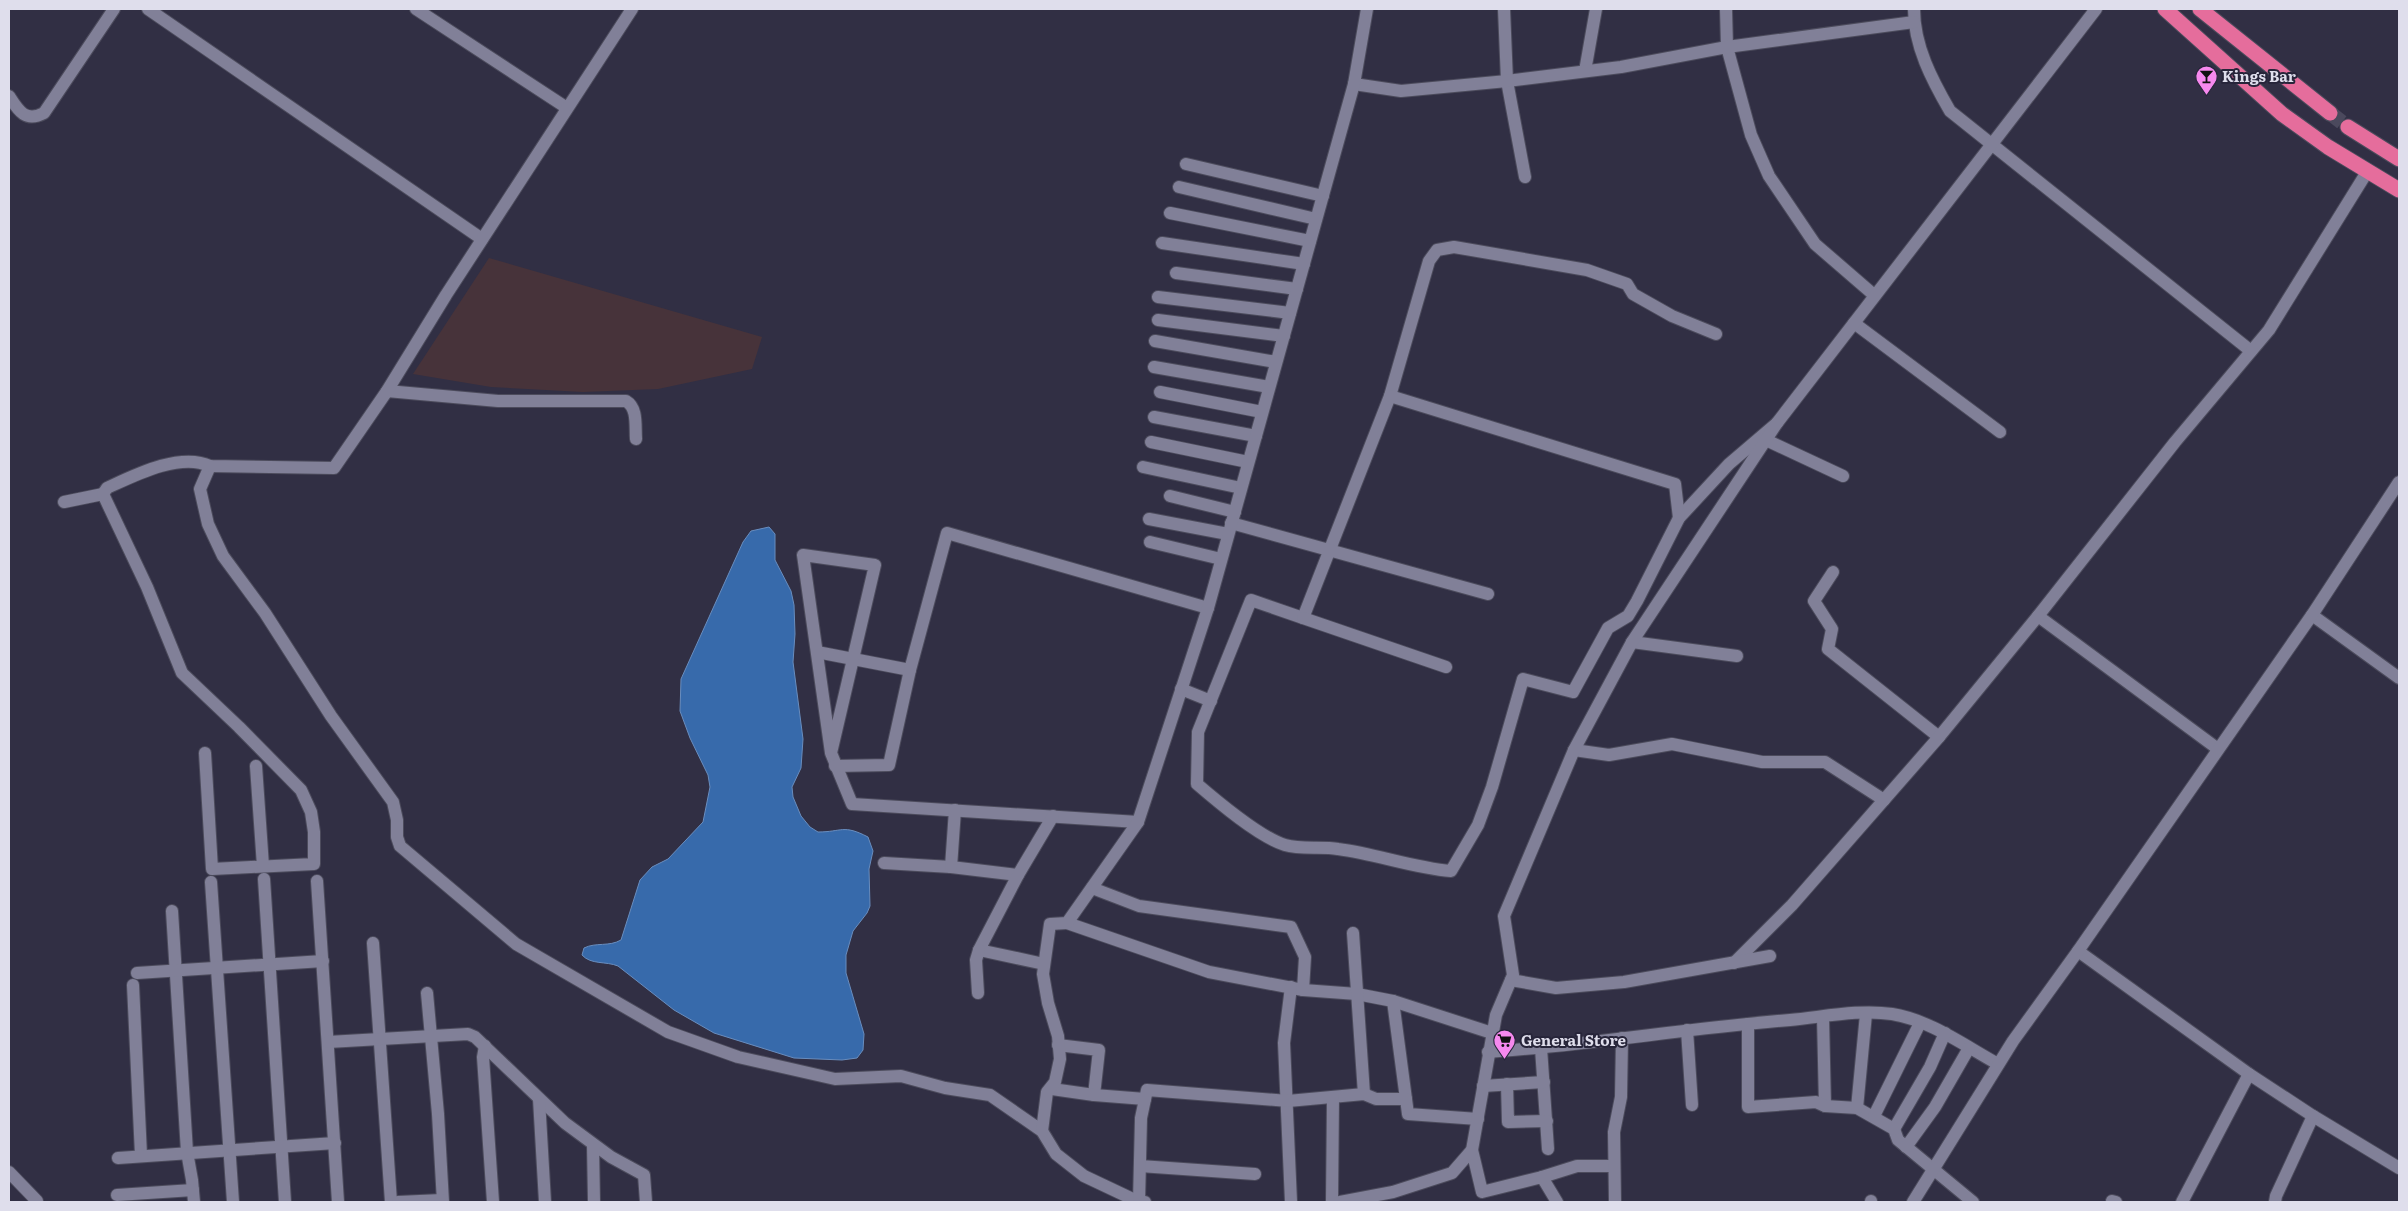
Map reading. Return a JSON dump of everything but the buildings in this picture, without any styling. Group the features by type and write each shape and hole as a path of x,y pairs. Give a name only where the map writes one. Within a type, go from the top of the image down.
{"highway":[{"path":"2165,9 2282,114 2328,147 2399,190"},
{"path":"2200,9 2330,113"},
{"path":"2348,126 2399,159"}],"street":[{"path":"9,96 21,113 26,116 32,118 44,113 114,9"},
{"path":"148,9 482,239"},
{"path":"416,9 567,108"},
{"path":"64,502 103,494 107,488 152,467 200,461 210,466 334,468 387,391 482,239 632,9"},
{"path":"1067,923 1138,822 1208,608 1354,84 1366,9"},
{"path":"1504,9 1507,81 1526,177"},
{"path":"1585,72 1596,9"},
{"path":"1726,9 1727,47 1750,135 1769,176 1815,244 1874,295"},
{"path":"1914,9 1914,22 1921,51 1934,82 1950,112 2251,351"},
{"path":"1614,1166 1578,1166 1482,1192 1472,1150 1488,1052 1496,1016 1513,976 1504,916 1574,750 1632,642 1777,423 1990,144 2096,9"},
{"path":"1354,84 1401,91 1507,81 1585,72 1727,47 1914,22"},
{"path":"1186,164 1323,196"},
{"path":"1734,963 1792,904 1939,737 2038,616 2175,442 2269,330 2367,172"},
{"path":"1179,187 1316,219"},
{"path":"1170,213 1310,241"},
{"path":"1162,243 1304,264"},
{"path":"1303,618 1390,396 1429,260 1437,250 1454,247 1587,270 1627,284 1633,294 1672,316 1716,334"},
{"path":"1176,273 1297,289"},
{"path":"1158,297 1290,313"},
{"path":"1158,320 1284,336"},
{"path":"1854,323 2000,432"},
{"path":"1154,341 1276,362"},
{"path":"1154,367 1269,387"},
{"path":"387,391 498,401 626,401 632,404 636,439"},
{"path":"1160,392 1262,412"},
{"path":"1390,396 1675,484 1679,518"},
{"path":"1154,417 1256,436"},
{"path":"1446,667 1251,600 1198,732 1197,784 1252,827 1285,845 1363,853 1381,856 1425,869 1451,871 1478,825 1492,787 1524,679 1573,692 1608,628 1628,616 1679,518 1729,464 1777,423"},
{"path":"1766,440 1843,476"},
{"path":"1150,442 1248,462"},
{"path":"210,466 200,489 208,524 223,556 265,613 331,716 393,802 397,820 397,837 400,846 516,944 677,1036 738,1057 835,1079 901,1076 945,1088 990,1095 1042,1131 1056,1154 1084,1176 1139,1202 1145,1202"},
{"path":"1143,467 1241,488"},
{"path":"1912,1202 1998,1064 2312,615 2399,482"},
{"path":"103,494 147,587 182,673 240,727 301,790 311,812 314,832 314,864 263,872 212,869 205,753"},
{"path":"1170,496 1231,523 1330,552 1488,594"},
{"path":"1148,519 1231,523"},
{"path":"836,766 889,764 910,670 947,533 1208,608"},
{"path":"1150,542 1221,559"},
{"path":"831,753 875,565 803,555 831,753 852,804 1138,822"},
{"path":"1833,572 1814,601 1832,629 1828,649 1939,737"},
{"path":"2312,615 2399,678"},
{"path":"2038,616 2218,749"},
{"path":"1632,642 1737,656"},
{"path":"816,652 910,670"},
{"path":"1181,689 1211,701"},
{"path":"1574,750 1609,755 1672,744 1762,762 1825,762 1884,800"},
{"path":"256,766 285,1202"},
{"path":"951,867 955,810"},
{"path":"978,993 976,960 978,950 1018,875 1053,816"},
{"path":"884,863 951,867 1018,875"},
{"path":"317,881 338,1202"},
{"path":"211,882 232,1202"},
{"path":"1092,888 1139,906 1291,927 1305,957 1284,1043 1291,1202"},
{"path":"117,1195 193,1196 187,1152 172,911"},
{"path":"1052,1089 1060,1059 1043,974 1050,924 1067,923 1209,972 1297,988 1357,994 1393,1001 1492,1033"},
{"path":"1353,933 1364,1094"},
{"path":"373,944 391,1202"},
{"path":"978,950 1044,964"},
{"path":"2078,951 2250,1074 2313,1116 2399,1168"},
{"path":"1511,980 1556,988 1624,982 1770,956"},
{"path":"141,1155 135,979 175,970 323,961"},
{"path":"398,1202 443,1201 427,994"},
{"path":"1393,1001 1408,1114 1478,1119"},
{"path":"1488,1052 1541,1048 1748,1024 1866,1014 1893,1014 1945,1034 1998,1064"},
{"path":"1857,1108 1866,1014"},
{"path":"1823,1017 1825,1106"},
{"path":"1874,1116 1920,1023"},
{"path":"1748,1024 1748,1107 1816,1102 1825,1106 1857,1108 1894,1129 1898,1140 1974,1202"},
{"path":"1687,1030 1692,1105"},
{"path":"328,1042 468,1034 485,1046 539,1099 593,1145 644,1175 646,1202"},
{"path":"1894,1129 1930,1067 1945,1034"},
{"path":"1615,1202 1614,1132 1621,1097 1622,1038"},
{"path":"1058,1045 1099,1050 1094,1095"},
{"path":"485,1046 483,1057 493,1202"},
{"path":"1541,1048 1548,1149"},
{"path":"1906,1147 1935,1107 1969,1048"},
{"path":"2182,1202 2250,1074"},
{"path":"1483,1086 1544,1082"},
{"path":"1507,1084 1508,1122 1547,1121"},
{"path":"1042,1131 1047,1092 1052,1089 1094,1095 1145,1098"},
{"path":"1139,1202 1141,1118 1147,1090 1288,1101 1364,1094 1376,1099 1406,1099"},
{"path":"1332,1097 1332,1202"},
{"path":"539,1099 544,1202"},
{"path":"2275,1202 2276,1196 2313,1116"},
{"path":"118,1158 335,1143"},
{"path":"593,1145 594,1202"},
{"path":"1452,1173 1472,1150"},
{"path":"1140,1166 1255,1174"},
{"path":"1340,1202 1393,1192 1452,1173 1477,1170"},
{"path":"9,1172 37,1201"},
{"path":"1542,1177 1557,1202"}],"shaded area":[{"path":"489,258 762,337 752,369 658,389 583,392 491,387 413,374"}],"water":[{"path":"769,527 775,534 775,560 791,591 794,605 795,634 793,662 803,739 801,768 792,787 793,797 801,816 810,827 818,832 848,830 860,833 868,837 873,851 869,869 870,906 853,931 846,955 846,973 864,1034 863,1050 857,1058 842,1060 794,1058 714,1033 674,1010 618,966 594,962 582,955 584,948 589,946 621,940 640,880 652,867 668,859 703,822 710,787 708,775 690,738 680,711 681,679 743,542 751,531"}],"tunnel":[{"path":"2330,113 2348,127"}],"place":[{"name":"Kings Bar","path":"2206,96"},
{"name":"General Store","path":"1505,1060"}]}
